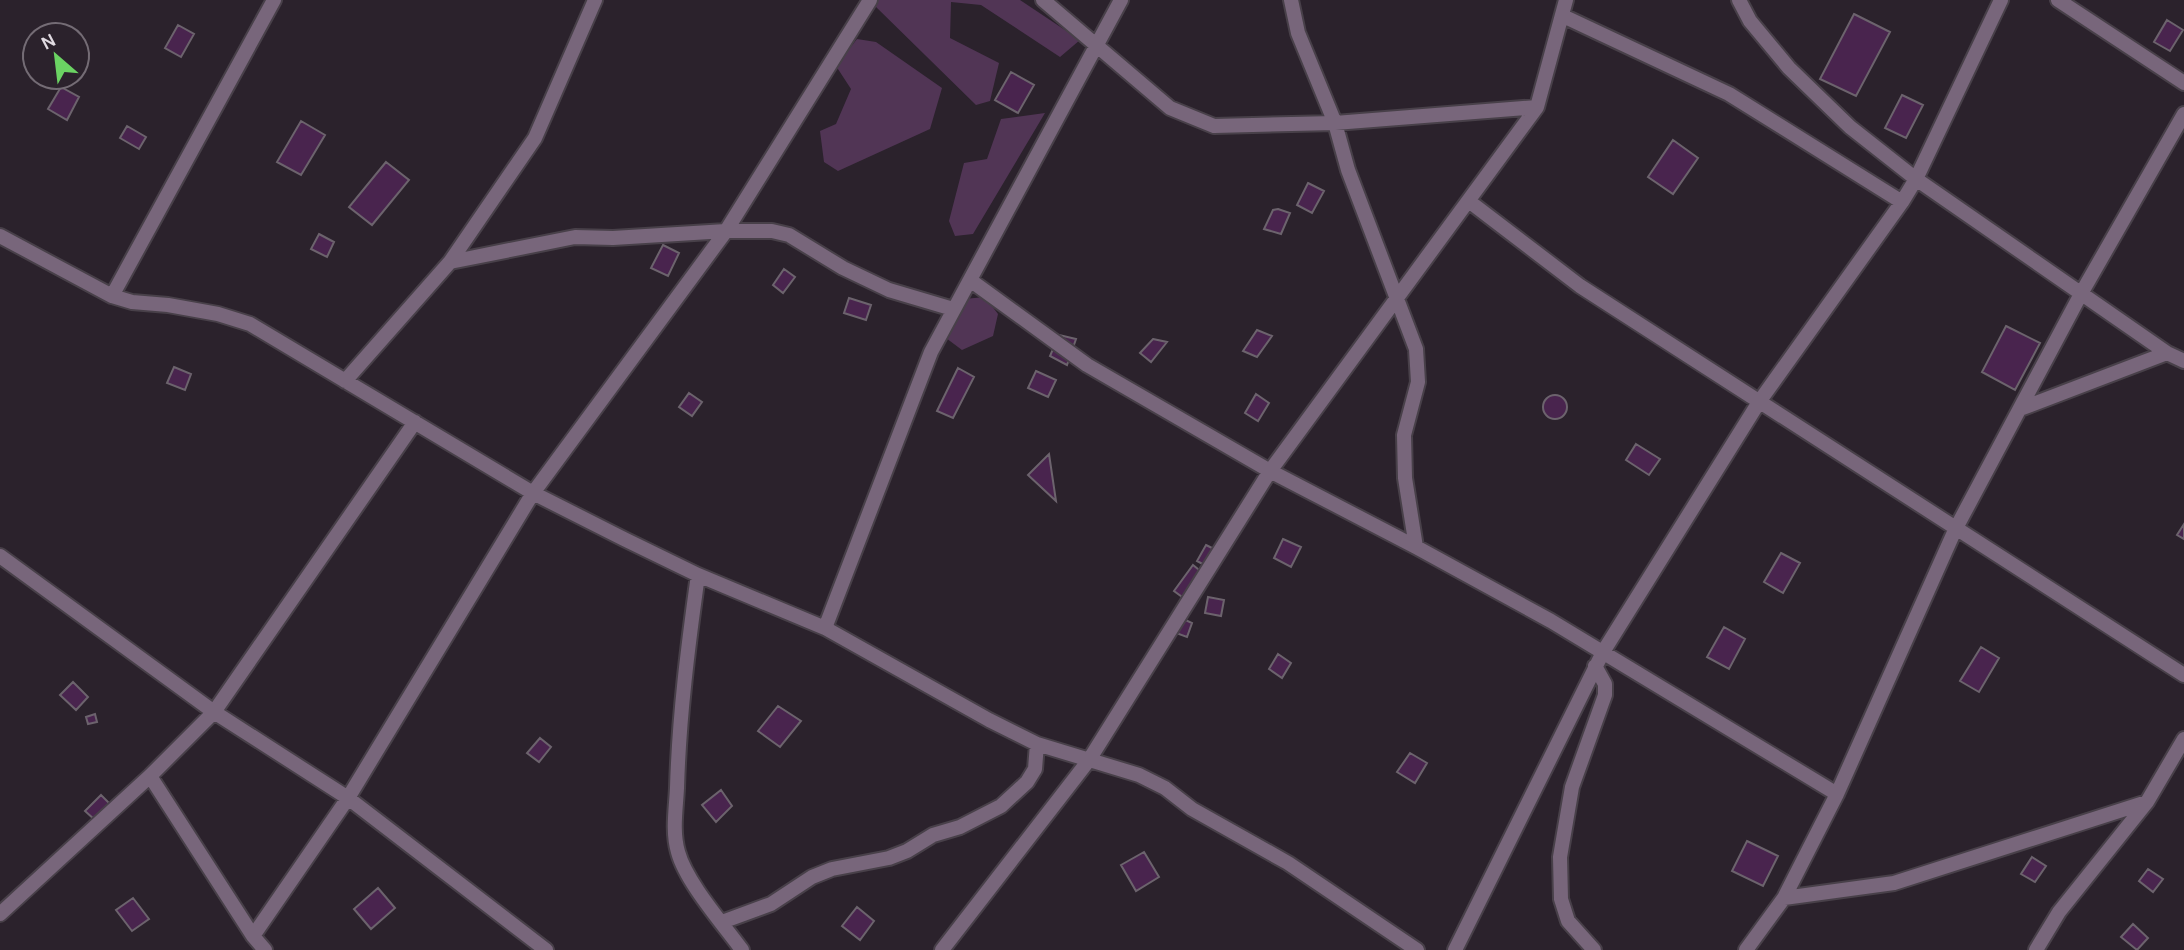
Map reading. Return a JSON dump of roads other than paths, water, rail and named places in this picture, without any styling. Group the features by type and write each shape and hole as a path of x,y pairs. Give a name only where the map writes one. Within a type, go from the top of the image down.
{"street":[{"path":"112,296 274,0"},
{"path":"345,381 450,262 535,138 595,0"},
{"path":"253,936 348,798 533,493 726,231 870,0"},
{"path":"1043,0 1170,108 1214,126 1335,122 1537,107"},
{"path":"825,628 931,352 1121,0"},
{"path":"1291,0 1298,33 1335,122 1348,170 1416,349 1418,382 1410,410 1405,446 1405,478 1416,547"},
{"path":"942,950 1089,760 1270,471 1470,202 1537,107 1566,0"},
{"path":"1739,0 1750,21 1789,68 1850,127 1916,179 2167,353 2184,361"},
{"path":"1455,950 1603,652 1759,402 1902,202 1916,179 2001,0"},
{"path":"2058,0 2184,83"},
{"path":"1563,16 1728,94 1902,202"},
{"path":"1746,950 1784,898 1837,794 1955,530 2082,292 2184,114"},
{"path":"1470,202 1580,286 2184,675"},
{"path":"450,262 575,237 613,238 772,231 789,234 844,268 889,290 953,309"},
{"path":"0,236 112,296 132,302 168,304 218,314 250,324 296,349 533,493 698,575 825,628 1037,744 1139,775 1165,788 1192,809 1288,863 1417,950"},
{"path":"970,280 1087,365 1270,471 1551,621 1837,794"},
{"path":"2020,409 2167,353"},
{"path":"0,914 150,776 214,712 415,422"},
{"path":"0,556 214,712 348,798 546,950"},
{"path":"698,575 678,750 675,835 685,870 742,950"},
{"path":"1594,950 1568,921 1561,899 1560,857 1572,787 1605,695 1605,684 1595,666"},
{"path":"2036,950 2059,912 2147,802 2184,738"},
{"path":"722,922 771,904 813,877 832,869 889,858 907,851 933,835 960,827 1001,806 1027,782 1035,769 1037,744"},
{"path":"150,776 253,936 265,950"},
{"path":"1784,898 1894,883 2147,802"}]}
